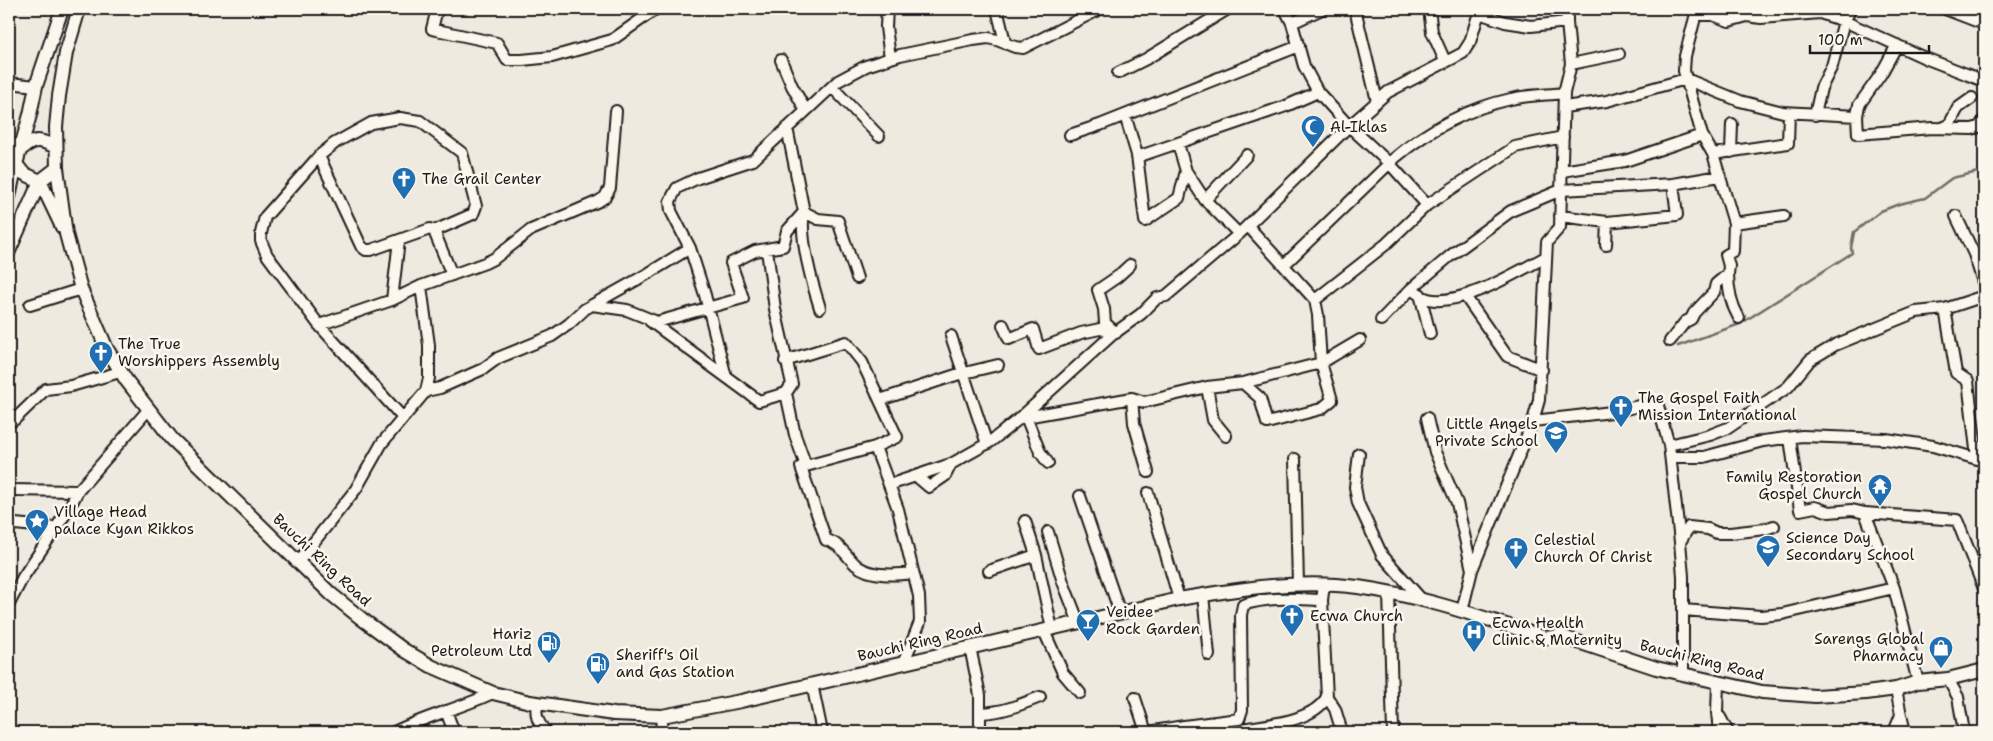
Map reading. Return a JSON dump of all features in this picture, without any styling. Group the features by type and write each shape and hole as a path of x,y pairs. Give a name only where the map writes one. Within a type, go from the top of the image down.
{"main road":[{"path":"9,197 16,164 17,146 62,9"},
{"name":"Bauchi Ring Road","path":"79,9 63,64 57,113 57,168 66,234 81,289 94,323 120,372 148,410 172,438 331,594 404,650 453,676 493,693 560,708 614,714 662,716 741,701 1179,599 1298,584 1357,587 1422,600 1546,638 1560,636 1656,668 1762,692 1815,696 1857,694 1896,689 1918,682 1948,679 1984,670"},
{"path":"17,146 30,141 42,140 56,147"},
{"path":"16,164 23,173 40,181"},
{"path":"9,251 40,181 57,168"},
{"name":"Bauchi Ring Road","path":"40,181 66,234"},
{"path":"18,230 38,206 51,206"}],"street":[{"path":"437,9 432,29 497,43 507,60 552,56 612,40 656,9"},
{"path":"887,9 886,26 890,58"},
{"path":"997,9 1005,42"},
{"path":"726,377 690,248 671,211 670,201 676,188 698,178 753,160 838,81 866,66 890,58 988,38 1023,48 1100,9"},
{"path":"1118,73 1146,59 1228,9"},
{"path":"1285,9 1292,23 1304,66 1318,92 1349,126 1389,163 1427,205"},
{"path":"1292,23 1322,9"},
{"path":"1355,9 1377,101"},
{"path":"1429,9 1432,32 1445,61"},
{"path":"1462,611 1472,570 1533,421 1539,400 1547,242 1560,227 1564,93 1571,64 1566,22 1567,9"},
{"path":"1815,114 1821,88 1832,66 1844,21 1851,9"},
{"path":"1945,9 1984,24"},
{"path":"889,485 951,464 987,444 1023,417 1157,298 1166,296 1248,226 1349,126 1377,101 1388,92 1463,53 1467,48 1479,11 1504,22 1531,26 1566,22"},
{"path":"1739,318 1734,310 1728,288 1729,266 1726,255 1734,251 1734,223 1713,154 1702,135 1684,71 1697,12 1713,14 1730,21 1762,14 1820,13 1844,21 1984,81"},
{"path":"1897,45 1882,74 1859,105 1857,116 1858,134 1941,128 1972,129 1979,127 1984,120"},
{"path":"1070,135 1299,46"},
{"path":"1571,64 1619,54"},
{"path":"781,60 792,86 806,111"},
{"path":"1564,106 1607,101 1686,79 1740,101 1789,113 1857,116"},
{"path":"9,83 36,86"},
{"path":"832,87 879,136"},
{"path":"1137,157 1286,106 1318,92"},
{"path":"1284,265 1389,163 1415,141 1476,109 1512,98 1564,93"},
{"path":"1941,128 1949,125 1958,108 1972,98"},
{"path":"319,325 392,300 421,286 485,263 495,258 531,230 599,201 610,188 616,111"},
{"path":"1713,154 1788,143 1789,113"},
{"path":"1125,115 1137,157 1145,221 1179,198 1186,171"},
{"path":"319,156 361,246 366,250 371,250 430,229 434,231 473,214 476,206 462,153 420,121 400,118 371,122 335,143 319,156 265,217 261,233 262,248 319,325 403,418"},
{"path":"1731,152 1732,124"},
{"path":"787,128 804,212 802,227 814,288 820,308"},
{"path":"1562,171 1625,161 1702,135"},
{"path":"1315,300 1385,245 1427,205 1515,147 1563,137"},
{"path":"1178,144 1186,171 1205,200 1239,234"},
{"path":"1205,200 1247,155"},
{"path":"1381,320 1416,292 1450,256 1511,211 1561,190 1673,184 1720,176"},
{"path":"1560,216 1607,222 1677,215 1673,184"},
{"path":"592,305 627,310 657,322 743,298 731,263 755,251 783,246 787,232 804,212"},
{"path":"804,212 818,219 838,221 857,278"},
{"path":"1734,223 1784,216"},
{"path":"1956,216 1974,254 1984,285"},
{"path":"1606,245 1607,222"},
{"path":"1243,383 1260,398 1267,423 1321,409 1332,400 1321,363 1318,315 1315,300 1248,226"},
{"path":"434,231 452,274"},
{"path":"392,300 399,240"},
{"path":"426,391 449,384 483,369 498,358 552,336 585,309 650,273 690,248"},
{"path":"644,317 759,401 786,393 792,384 785,361 780,329 774,308 767,250"},
{"path":"1416,292 1427,299 1457,299 1546,257"},
{"path":"1116,333 1105,324 1104,309 1098,290 1130,265"},
{"path":"1670,341 1685,322 1691,318 1714,292 1716,284 1728,274"},
{"path":"298,562 356,489 382,443 426,391 429,378 429,345 421,286"},
{"path":"30,305 81,289"},
{"path":"1416,292 1430,334"},
{"path":"1465,296 1507,356 1542,370"},
{"path":"1669,444 1710,435 1728,428 1788,386 1810,360 1835,345 1916,312 1944,309 1984,296"},
{"path":"1671,457 1704,457 1763,442 1790,438 1838,436 1886,439 1933,446 1980,459 1968,381 1956,373 1944,309"},
{"path":"1003,325 1009,339 1033,329 1039,349 1081,333 1100,330 1116,333"},
{"path":"951,336 987,444"},
{"path":"1023,417 1132,398 1144,402 1207,387 1243,383 1321,363 1360,340"},
{"path":"785,361 846,342 862,362 897,437 876,447 801,468 826,540 835,542 857,566 876,573 896,575 913,573"},
{"path":"880,400 998,365"},
{"path":"9,422 14,420 46,389 71,386 120,372"},
{"path":"1207,387 1213,420 1226,436"},
{"path":"786,393 795,435 806,466"},
{"path":"1132,398 1134,423 1148,472"},
{"path":"1533,421 1612,412 1657,402 1669,444 1680,542 1683,576 1682,674"},
{"path":"9,604 78,491 148,410"},
{"path":"1023,417 1040,452 1048,463"},
{"path":"1427,418 1435,452 1456,503 1472,570"},
{"path":"1790,438 1800,510 1815,507 1826,512 1852,510 1865,514 1957,520 1984,589"},
{"path":"876,447 898,509 919,596 920,622 903,664"},
{"path":"1360,454 1355,487 1358,503 1382,555 1422,600"},
{"path":"1295,459 1298,584"},
{"path":"916,476 929,487 945,476 951,464"},
{"path":"9,490 78,491"},
{"path":"1148,494 1179,599"},
{"path":"1080,496 1120,613"},
{"path":"1865,514 1894,588 1918,682"},
{"path":"1025,521 1036,556 1048,630 1062,673 1080,693"},
{"path":"9,527 15,524 56,528"},
{"path":"1680,542 1689,527 1708,529 1717,533 1730,533 1765,529 1774,526"},
{"path":"1048,532 1063,582 1079,623"},
{"path":"989,571 1036,556"},
{"path":"1324,585 1322,600 1327,697 1335,709 1342,732"},
{"path":"1682,610 1761,616 1782,614 1894,588"},
{"path":"1390,593 1393,732"},
{"path":"1203,595 1209,655"},
{"path":"1134,698 1147,732 1239,719 1242,710 1241,615 1243,606 1259,599 1322,600"},
{"path":"970,647 980,695 980,732"},
{"path":"1948,679 1958,697 1964,732"},
{"path":"1718,683 1717,712 1719,732"},
{"path":"812,684 822,732"},
{"path":"1896,689 1905,732"},
{"path":"394,732 420,720 466,705 493,693"},
{"path":"981,713 1011,709 1040,697"},
{"path":"1242,732 1247,728 1294,720 1322,704 1327,697"},
{"path":"537,702 536,714 539,725 546,732"},
{"path":"446,711 454,732"},
{"path":"1717,712 1728,732"},
{"path":"1894,732 1901,715"},
{"path":"660,732 662,716"}],"waterway":[{"path":"1678,346 1740,324 1852,253 1854,232 1881,211 1899,204 1925,198 1952,178 1978,172 1984,168"}],"place":[{"name":"Al-Iklas","path":"1313,148"},
{"name":"The Grail Center","path":"404,200"},
{"name":"The True Worshippers Assembly","path":"101,374"},
{"name":"The Gospel Faith Mission International","path":"1621,428"},
{"name":"Little Angels Private School","path":"1556,454"},
{"name":"Family Restoration Gospel Church","path":"1880,507"},
{"name":"Village Head palace Kyan Rikkos","path":"37,542"},
{"name":"Science Day Secondary School","path":"1768,568"},
{"name":"Celestial Church Of Christ","path":"1516,570"},
{"name":"Ecwa Church","path":"1292,637"},
{"name":"Veidee Rock Garden","path":"1088,642"},
{"name":"Ecwa Health Clinic & Maternity","path":"1474,653"},
{"name":"Hariz Petroleum Ltd","path":"549,664"},
{"name":"Sarengs Global Pharmacy","path":"1941,669"},
{"name":"Sheriff's Oil and Gas Station","path":"598,685"}]}
